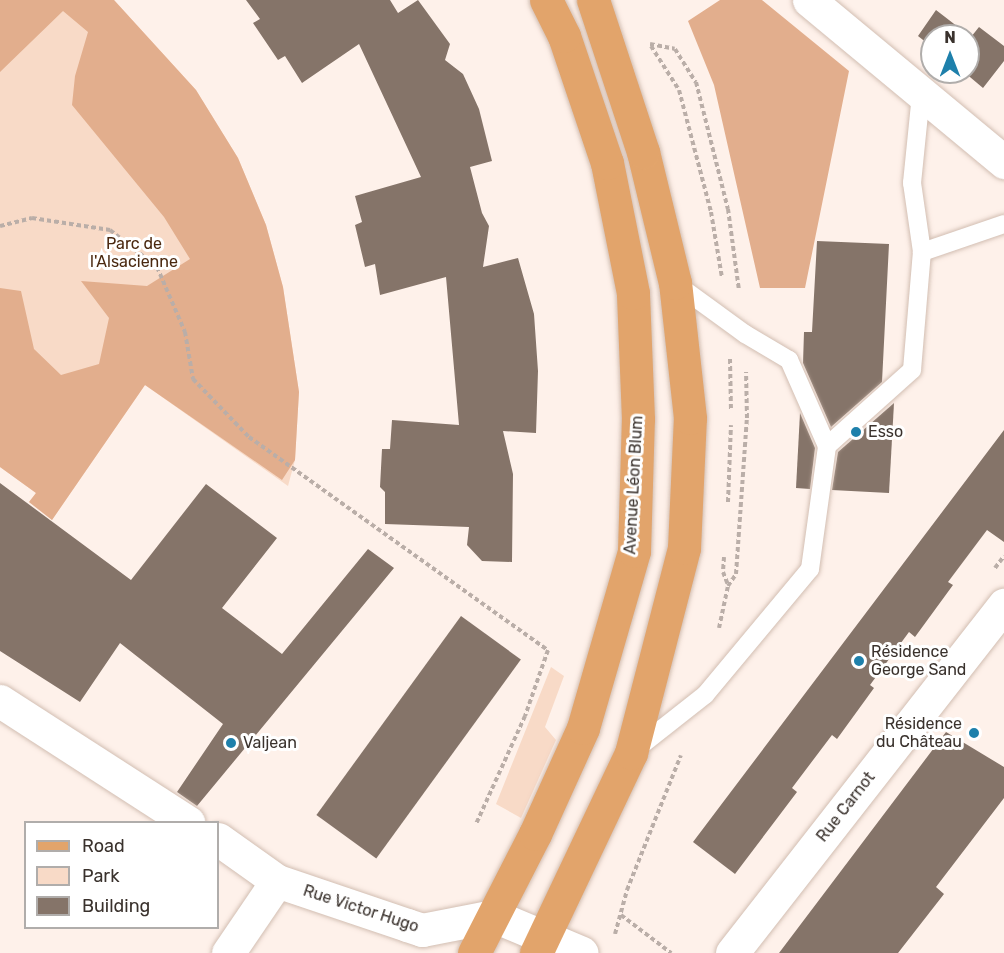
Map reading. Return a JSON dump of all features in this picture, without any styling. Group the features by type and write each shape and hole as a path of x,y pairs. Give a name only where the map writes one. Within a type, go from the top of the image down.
{"main road":[{"name":"Avenue Léon Blum","path":"474,953 494,916 583,728 634,551 638,419 633,293 607,163 564,36 546,0"},
{"path":"540,945 631,753 684,548 690,418 675,283 643,152 600,3"}],"street":[{"path":"809,0 1004,162"},
{"path":"564,36 600,3"},
{"name":"Rue Carnot","path":"732,953 1004,605"},
{"path":"0,701 186,821"},
{"name":"Rue Victor Hugo","path":"219,840 276,881 422,930 494,916"},
{"path":"228,953 276,881"},
{"path":"494,916 540,945 582,953"}],"lane":[{"path":"827,446 912,370 922,252 912,183 921,95"},
{"path":"922,252 1004,224"},
{"path":"631,753 705,695 810,569 827,446 789,360 745,334 675,283"}],"path":[{"path":"0,226 32,218 110,230 157,267 185,332 193,379 249,437 548,650 525,716 476,824"},
{"path":"621,915 671,953"}],"green space":[{"name":"Parc de l'Alsacienne","path":"0,0 114,0 196,90 238,158 266,225 283,287 299,392 295,460 288,486 145,385 52,520 29,502 36,493 0,467"},
{"path":"551,667 564,676 545,727 556,740 521,818 496,804"}],"shaded area":[{"name":"Parc de l'Alsacienne","path":"0,0 114,0 196,90 238,158 266,225 283,287 299,392 295,460 282,480 145,385 52,520 29,502 36,493 0,467 0,288 21,291 34,349 61,375 99,364 109,318 81,281 147,286 190,259 164,217 72,105 75,76 88,32 63,11 0,72"},
{"path":"720,0 762,0 849,71 805,288 760,288 714,85 688,21"}],"building":[{"path":"246,0 390,0 398,13 418,0 450,44 445,60 463,74 479,109 492,161 470,167 482,213 489,226 483,267 518,258 534,314 538,371 536,433 503,431 513,474 512,562 482,561 467,545 469,527 385,524 385,492 380,487 382,449 390,449 392,420 459,425 446,277 380,295 375,264 365,267 355,225 362,222 355,196 421,177 359,44 302,83 285,56 278,60 253,23 260,19"},
{"path":"936,10 954,24 926,24"},
{"path":"980,28 1004,46 1004,61 983,88 978,84"},
{"path":"817,241 889,244 882,382 831,427 803,363 804,332 812,332"},
{"path":"894,403 889,493 832,490 838,452"},
{"path":"800,413 815,448 810,489 796,488"},
{"name":"Résidence George Sand","path":"1004,430 1004,542 987,530 948,582 953,585 915,637 909,632 870,685 874,688 837,739 832,735 792,788 797,792 735,874 693,842"},
{"path":"0,483 131,580 206,484 277,538 222,608 282,654 368,549 394,568 197,806 177,792 223,724 120,643 80,702 0,651"},
{"path":"461,616 521,659 376,859 316,815"},
{"name":"Résidence du Château","path":"946,732 1004,767 1004,798 936,887 944,894 898,953 779,953"}],"place":[{"name":"Esso","path":"856,432"},
{"name":"Résidence George Sand","path":"859,661"},
{"name":"Résidence du Château","path":"974,733"},
{"name":"Valjean","path":"231,743"}]}
